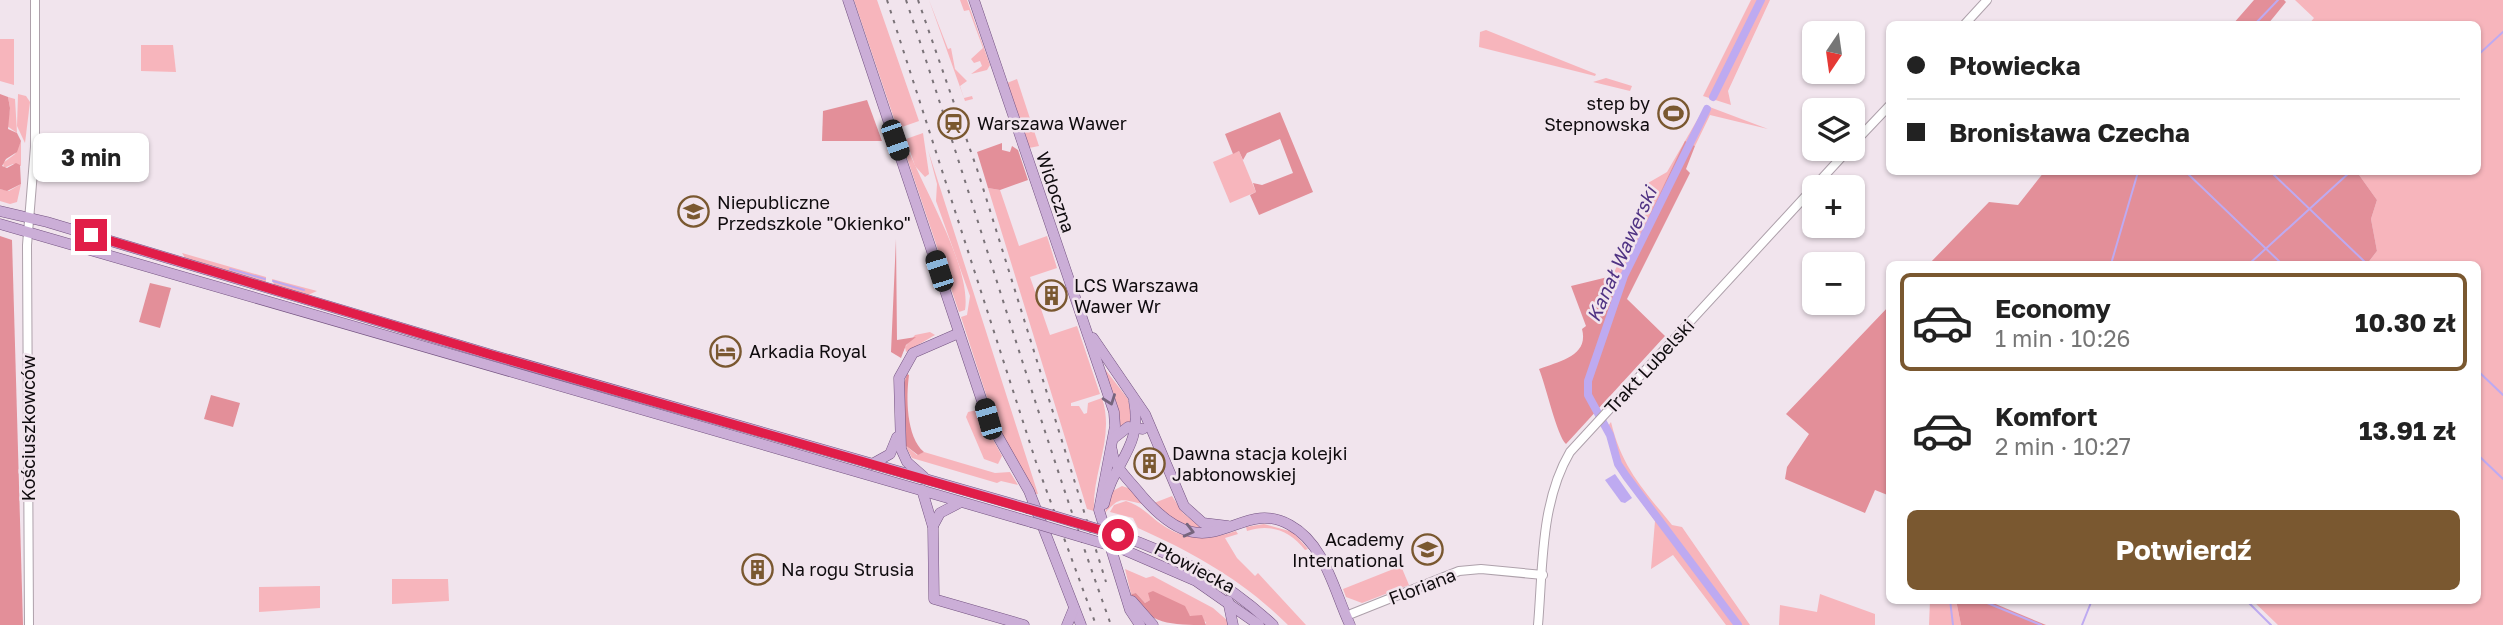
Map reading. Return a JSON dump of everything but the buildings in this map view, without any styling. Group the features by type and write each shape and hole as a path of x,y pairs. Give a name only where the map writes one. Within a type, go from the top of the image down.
{"main road":[{"path":"848,0 988,419 1024,481 1081,625"},
{"name":"Widoczna","path":"974,0 1114,412 1115,426 1099,499 1102,522"},
{"name":"Płowiecka","path":"0,211 1118,535 1159,549 1199,569 1230,589 1273,625"},
{"name":"Płowiecka","path":"0,224 1122,549 1171,568 1228,600 1259,625"},
{"name":"Widoczna","path":"1081,315 1102,354 1145,414 1158,448 1191,514 1203,523 1236,526"},
{"path":"928,480 904,458 899,430 899,379 905,361 925,346 958,332"},
{"name":"Widoczna","path":"1133,396 1137,427"},
{"path":"1137,427 1108,491 1102,522 1130,610 1140,625"},
{"path":"1112,443 1123,428 1137,427 1148,432 1158,448"},
{"path":"872,464 894,450 899,430"},
{"name":"Widoczna","path":"1112,443 1114,460 1119,468 1159,515 1178,528 1207,534 1262,519 1290,524 1309,539 1322,559 1348,620"},
{"path":"1108,491 1118,484 1132,484"},
{"path":"922,490 933,527 934,599 1024,625"},
{"path":"933,527 940,513 961,502"},
{"path":"1126,592 1138,611 1153,625"},
{"path":"1228,600 1233,625"},
{"path":"1067,625 1074,607"}],"street":[{"name":"Kościuszkowców","path":"29,625 28,232 35,147 35,0"},
{"path":"1968,21 1987,0"},
{"path":"1865,131 1886,109"},
{"name":"Trakt Lubelski","path":"1538,625 1553,488 1570,452 1838,161"},
{"name":"Floriana","path":"1348,620 1459,571 1481,569 1543,575"}],"shaded area":[{"path":"854,0 877,0 919,121 899,128 900,136"},
{"path":"929,0 948,49 951,48 955,69 967,81 960,86 964,98 972,96 973,99 965,101"},
{"path":"960,0 967,0 990,65 987,70 971,74 982,66 980,61 974,63 971,59 983,48 969,10 964,11"},
{"path":"1751,0 1770,0 1728,91 1731,105 1703,96"},
{"path":"2254,0 2286,2 2270,21 2236,21"},
{"path":"2295,0 2503,0 2503,625 2278,625 2256,604 2481,604 2481,261 2369,261 2377,251 2371,219 2377,200 2359,175 2481,175 2481,21 2312,21 2314,18"},
{"path":"1486,30 1596,74 1595,76 1479,47 1480,32"},
{"path":"0,39 14,39 14,85 0,81"},
{"path":"141,45 173,45 176,72 141,71"},
{"path":"1606,78 1632,86 1630,91 1593,82"},
{"path":"1017,79 1039,146 1029,148 1007,83"},
{"path":"0,94 8,97 8,129 17,133 21,141 17,152 6,159 2,166 7,168 16,163 20,165 21,184 7,191 0,189"},
{"path":"18,94 26,96 30,102 25,143 17,126"},
{"path":"8,97 15,99 17,133 7,126 10,108"},
{"path":"867,100 882,141 822,141 823,111"},
{"path":"1707,106 1768,129 1710,115 1695,146 1685,142 1619,279 1612,276 1654,196 1648,183 1667,172 1703,110"},
{"path":"1280,112 1313,192 1259,215 1250,195 1256,192 1253,183 1262,185 1293,173 1280,139 1247,153 1243,160 1239,151 1233,154 1225,134"},
{"path":"923,133 929,174 925,177 915,166 906,139"},
{"path":"904,139 953,248 961,271 965,310 959,312 901,140"},
{"path":"21,141 21,166 13,164 4,168 3,163 15,154"},
{"path":"1685,141 1695,146 1686,169 1690,173 1627,299 1665,336 1566,444 1559,431 1539,369 1564,360 1581,346 1582,329 1586,326 1571,286 1612,276 1619,279"},
{"path":"1002,143 1002,150 1010,152 1012,146 1018,150 1028,180 1000,190 988,188 977,152"},
{"path":"928,150 1038,494 1035,494 994,419 961,317 967,315 970,296 936,201 937,184"},
{"path":"1239,151 1256,192 1230,203 1213,162"},
{"path":"2042,175 2359,175 2377,200 2371,219 2377,251 2369,261 1932,261 1989,202 2018,205"},
{"path":"21,184 17,202 10,204 0,201 0,189 9,191"},
{"path":"988,188 1000,190 1019,246 1047,236 1057,268 1030,277 1050,335 1077,326 1100,394 1071,403 1071,406 1079,406 1084,414 1087,413 1088,403 1102,398 1106,427 1094,496 1094,511 1087,509"},
{"path":"0,236 12,240 23,625 0,625"},
{"path":"896,239 897,340 916,337 906,345 901,358 891,352"},
{"path":"182,253 266,277 266,282 243,278 185,258"},
{"path":"272,279 317,291 308,295 274,285"},
{"path":"150,283 171,288 160,328 139,322"},
{"path":"1886,309 1886,494 1875,490 1865,513 1785,479 1787,467 1809,434 1786,414"},
{"path":"930,332 935,335 906,352 905,347 915,335"},
{"path":"1098,360 1128,399 1133,423 1120,426"},
{"path":"907,374 911,427 924,452 918,455 905,445 904,383"},
{"path":"211,395 240,403 233,427 204,419"},
{"path":"977,410 1002,456 998,464 984,459 966,417 968,412"},
{"path":"1611,422 1621,452 1635,477 1672,525 1682,527 1750,625 1726,625 1673,555 1651,569 1655,521 1615,466 1606,429"},
{"path":"905,445 917,455 924,452 995,473 1010,472 1018,485 1001,481 997,483 912,458"},
{"path":"1615,474 1632,498 1625,503 1621,502 1605,480"},
{"path":"1122,486 1131,489 1144,504 1122,500 1105,513 1111,492"},
{"path":"1172,496 1183,513 1203,529 1176,521 1164,514 1154,503"},
{"path":"1126,501 1179,534 1207,537 1236,531 1238,534 1225,538 1237,558 1255,576 1258,573 1306,625 1288,625 1254,595 1218,569 1138,528 1133,518 1110,512 1114,505"},
{"path":"1264,524 1293,532 1308,549 1305,550 1293,538 1279,530 1264,528 1247,531 1246,527"},
{"path":"1401,566 1409,585 1362,603 1346,597 1343,589"},
{"path":"1125,569 1146,578 1153,576 1213,608 1228,621 1228,625 1206,625 1206,622 1150,600 1145,603 1136,593 1131,594"},
{"path":"392,579 448,579 449,601 392,604"},
{"path":"320,586 320,608 259,612 259,587"},
{"path":"1153,591 1185,606 1190,616 1202,615 1206,625 1182,625 1162,621 1145,612 1131,594 1136,593 1145,603 1150,600 1148,593"},
{"path":"1820,594 1875,614 1875,625 1779,625 1780,605 1817,612"},
{"path":"1930,604 1957,604 1961,625 1929,625"},
{"path":"1957,604 1996,604 2046,625 1961,625"}],"waterway":[{"name":"Kanał Wawerski","path":"1713,97 1761,0"},
{"path":"2258,21 2278,0"},
{"path":"2481,52 2503,32"},
{"name":"Kanał Wawerski","path":"1707,109 1624,276 1588,381 1588,395 1610,435 1618,464 1738,625"},
{"path":"2112,261 2137,175"},
{"path":"2189,175 2279,261"},
{"path":"2274,175 2364,261"},
{"path":"2252,261 2347,175"},
{"path":"230,269 265,279"},
{"path":"273,281 304,290"},
{"path":"2481,374 2503,395"},
{"path":"2481,458 2503,479"},
{"path":"1950,604 1953,625"},
{"path":"1990,604 2041,625"},
{"path":"2082,625 2090,604"},
{"path":"2250,604 2271,625"}],"railway":[{"path":"887,0 1036,462 1096,625"},
{"path":"906,0 1111,625"},
{"path":"918,0 978,172 1106,582"}],"place":[{"name":"step by Stepnowska","path":"1673,113"},
{"name":"Warszawa Wawer","path":"954,123"},
{"name":"Niepubliczne Przedszkole \"Okienko\"","path":"694,212"},
{"name":"LCS Warszawa Wawer Wr","path":"1051,295"},
{"name":"Arkadia Royal","path":"726,351"},
{"name":"Dawna stacja kolejki Jabłonowskiej","path":"1149,463"},
{"name":"Academy International","path":"1427,549"},
{"name":"Na rogu Strusia","path":"758,569"}],"route":[{"path":"91,235 207,272 1118,535"}]}
